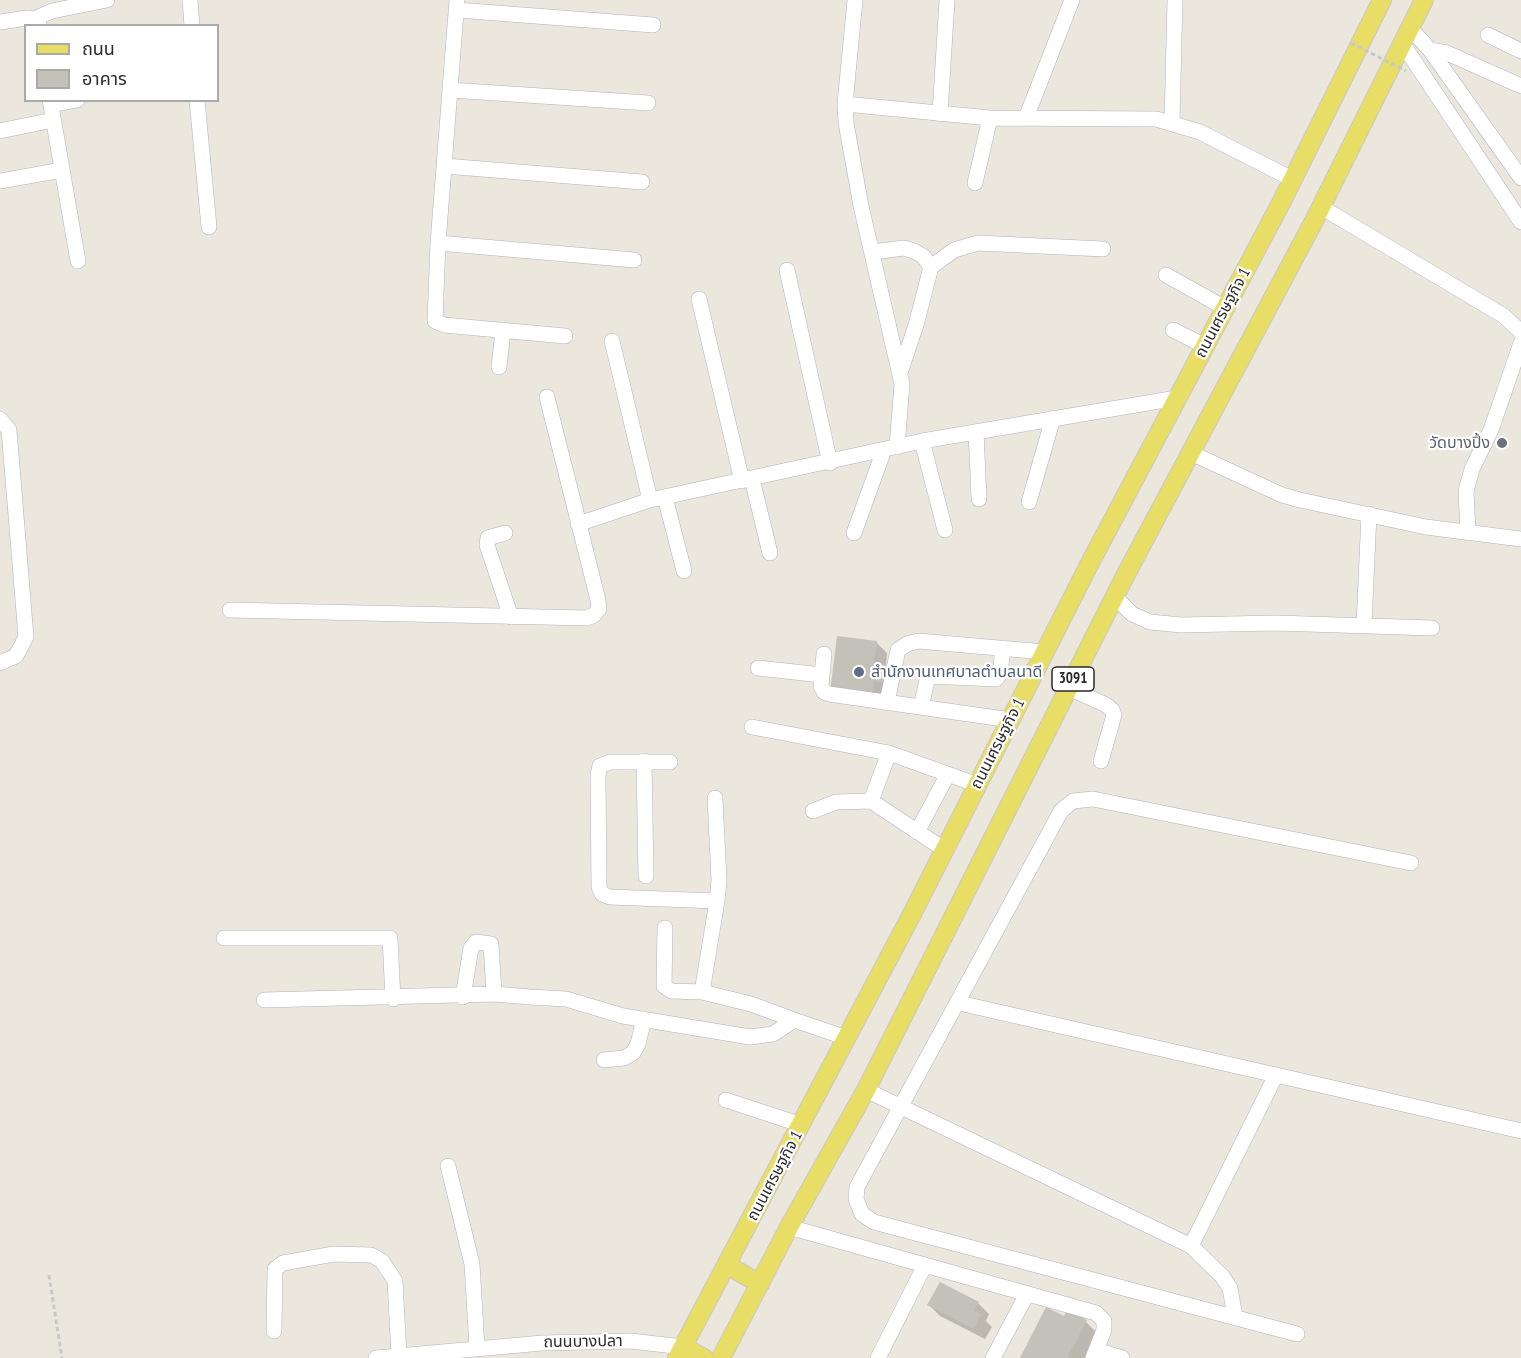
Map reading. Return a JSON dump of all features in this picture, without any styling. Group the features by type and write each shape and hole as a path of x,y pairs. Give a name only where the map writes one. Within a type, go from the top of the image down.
{"main road":[{"name":"ถนนเศรษฐกิจ 1","path":"680,1352 802,1125 945,850 1045,652 1293,179 1382,0"},
{"name":"3091","path":"721,1358 789,1227 866,1090 1115,597 1321,207 1424,0"},
{"path":"727,1265 760,1284"},
{"path":"680,1352 704,1358"}],"street":[{"path":"0,22 27,18 37,22 52,10 107,0"},
{"path":"190,0 192,24"},
{"path":"854,533 891,449 902,384 852,157 845,104 855,0"},
{"path":"940,114 947,0"},
{"path":"1026,118 1072,0"},
{"path":"1172,122 1175,0"},
{"path":"565,336 444,325 435,321 438,243 457,5 653,25"},
{"path":"1406,35 1430,50 1447,53 1521,86"},
{"path":"1406,35 1521,222"},
{"path":"1488,35 1521,51"},
{"path":"1430,50 1521,178"},
{"path":"450,90 648,103"},
{"path":"0,131 51,108 70,102"},
{"path":"197,102 209,227"},
{"path":"845,104 990,118 1130,117 1172,122 1200,132 1293,179"},
{"path":"51,108 78,261"},
{"path":"975,183 990,118"},
{"path":"445,166 642,182"},
{"path":"0,181 62,170"},
{"path":"1321,207 1504,316 1521,332"},
{"path":"438,243 634,260"},
{"path":"900,373 916,325 931,267 954,250 978,243 1103,249"},
{"path":"872,252 903,249 914,251 923,256 931,267"},
{"path":"787,270 830,463"},
{"path":"1166,275 1225,308"},
{"path":"699,299 747,480 770,553"},
{"path":"1173,330 1205,346"},
{"path":"499,367 503,331"},
{"path":"612,341 650,500"},
{"path":"1468,533 1466,491 1472,469 1491,430 1521,343"},
{"path":"230,610 587,618 599,609 547,397"},
{"path":"578,524 650,500 830,463 922,441 1177,398"},
{"path":"1029,502 1053,418"},
{"path":"0,419 9,430 26,637 16,656 0,663"},
{"path":"976,432 979,499"},
{"path":"922,441 945,530"},
{"path":"1191,453 1282,495 1426,527 1521,539"},
{"path":"665,497 684,571"},
{"path":"1364,625 1369,514"},
{"path":"505,533 489,538 486,545 511,617"},
{"path":"1115,597 1132,614 1150,622 1181,625 1276,623 1432,628"},
{"path":"887,702 898,650 907,644 918,641 1045,652"},
{"path":"921,707 925,681 928,676 996,680 1000,674 1003,648"},
{"path":"824,654 822,675 824,692 1011,720"},
{"path":"758,668 822,675"},
{"path":"1069,688 1112,710 1114,716 1101,761"},
{"path":"752,727 889,753 978,785"},
{"path":"870,801 889,753"},
{"path":"644,761 646,876"},
{"path":"670,762 610,762 600,766 598,774 598,887 602,894 610,897 717,901"},
{"path":"917,832 948,774"},
{"path":"702,992 719,880 715,798"},
{"path":"1297,1334 874,1221 862,1214 856,1199 857,1187 959,1003 1061,811 1073,801 1093,799 1411,863"},
{"path":"813,811 836,802 870,801 945,850"},
{"path":"665,928 664,986 671,991 702,992 751,1004 847,1038"},
{"path":"224,938 390,938 393,999"},
{"path":"463,997 471,948 476,942 491,944 494,994"},
{"path":"264,1000 393,999 494,994 566,999 644,1019 750,1037 773,1034 794,1020"},
{"path":"959,1003 1521,1131"},
{"path":"604,1060 624,1058 633,1053 638,1044 644,1019"},
{"path":"1191,1246 1276,1075"},
{"path":"866,1090 1191,1246 1222,1276 1230,1288 1235,1317"},
{"path":"726,1100 802,1125"},
{"path":"448,1166 472,1264 477,1348"},
{"path":"789,1227 1096,1313 1104,1321 1104,1330 1094,1354 1122,1358"},
{"path":"273,1331 274,1269 283,1263 334,1254 370,1255 382,1262 395,1281 399,1356"},
{"path":"878,1358 925,1265"},
{"path":"993,1358 1027,1294"},
{"name":"ถนนบางปลา","path":"376,1358 542,1343 631,1341 680,1352"}],"path":[{"path":"1351,43 1406,71"},
{"path":"49,1275 62,1358"}],"building":[{"name":"สำนักงานเทศบาลตำบลนาดี","path":"837,636 877,641 874,663 886,664 883,682 874,681 872,698 830,692"},
{"path":"940,1282 979,1302 974,1310 981,1314 974,1329 927,1305"},
{"path":"1046,1307 1064,1316 1067,1310 1087,1320 1067,1358 1020,1358"}],"place":[{"name":"วัดบางปิ้ง","path":"1502,443"},
{"name":"สำนักงานเทศบาลตำบลนาดี","path":"859,672"}]}
